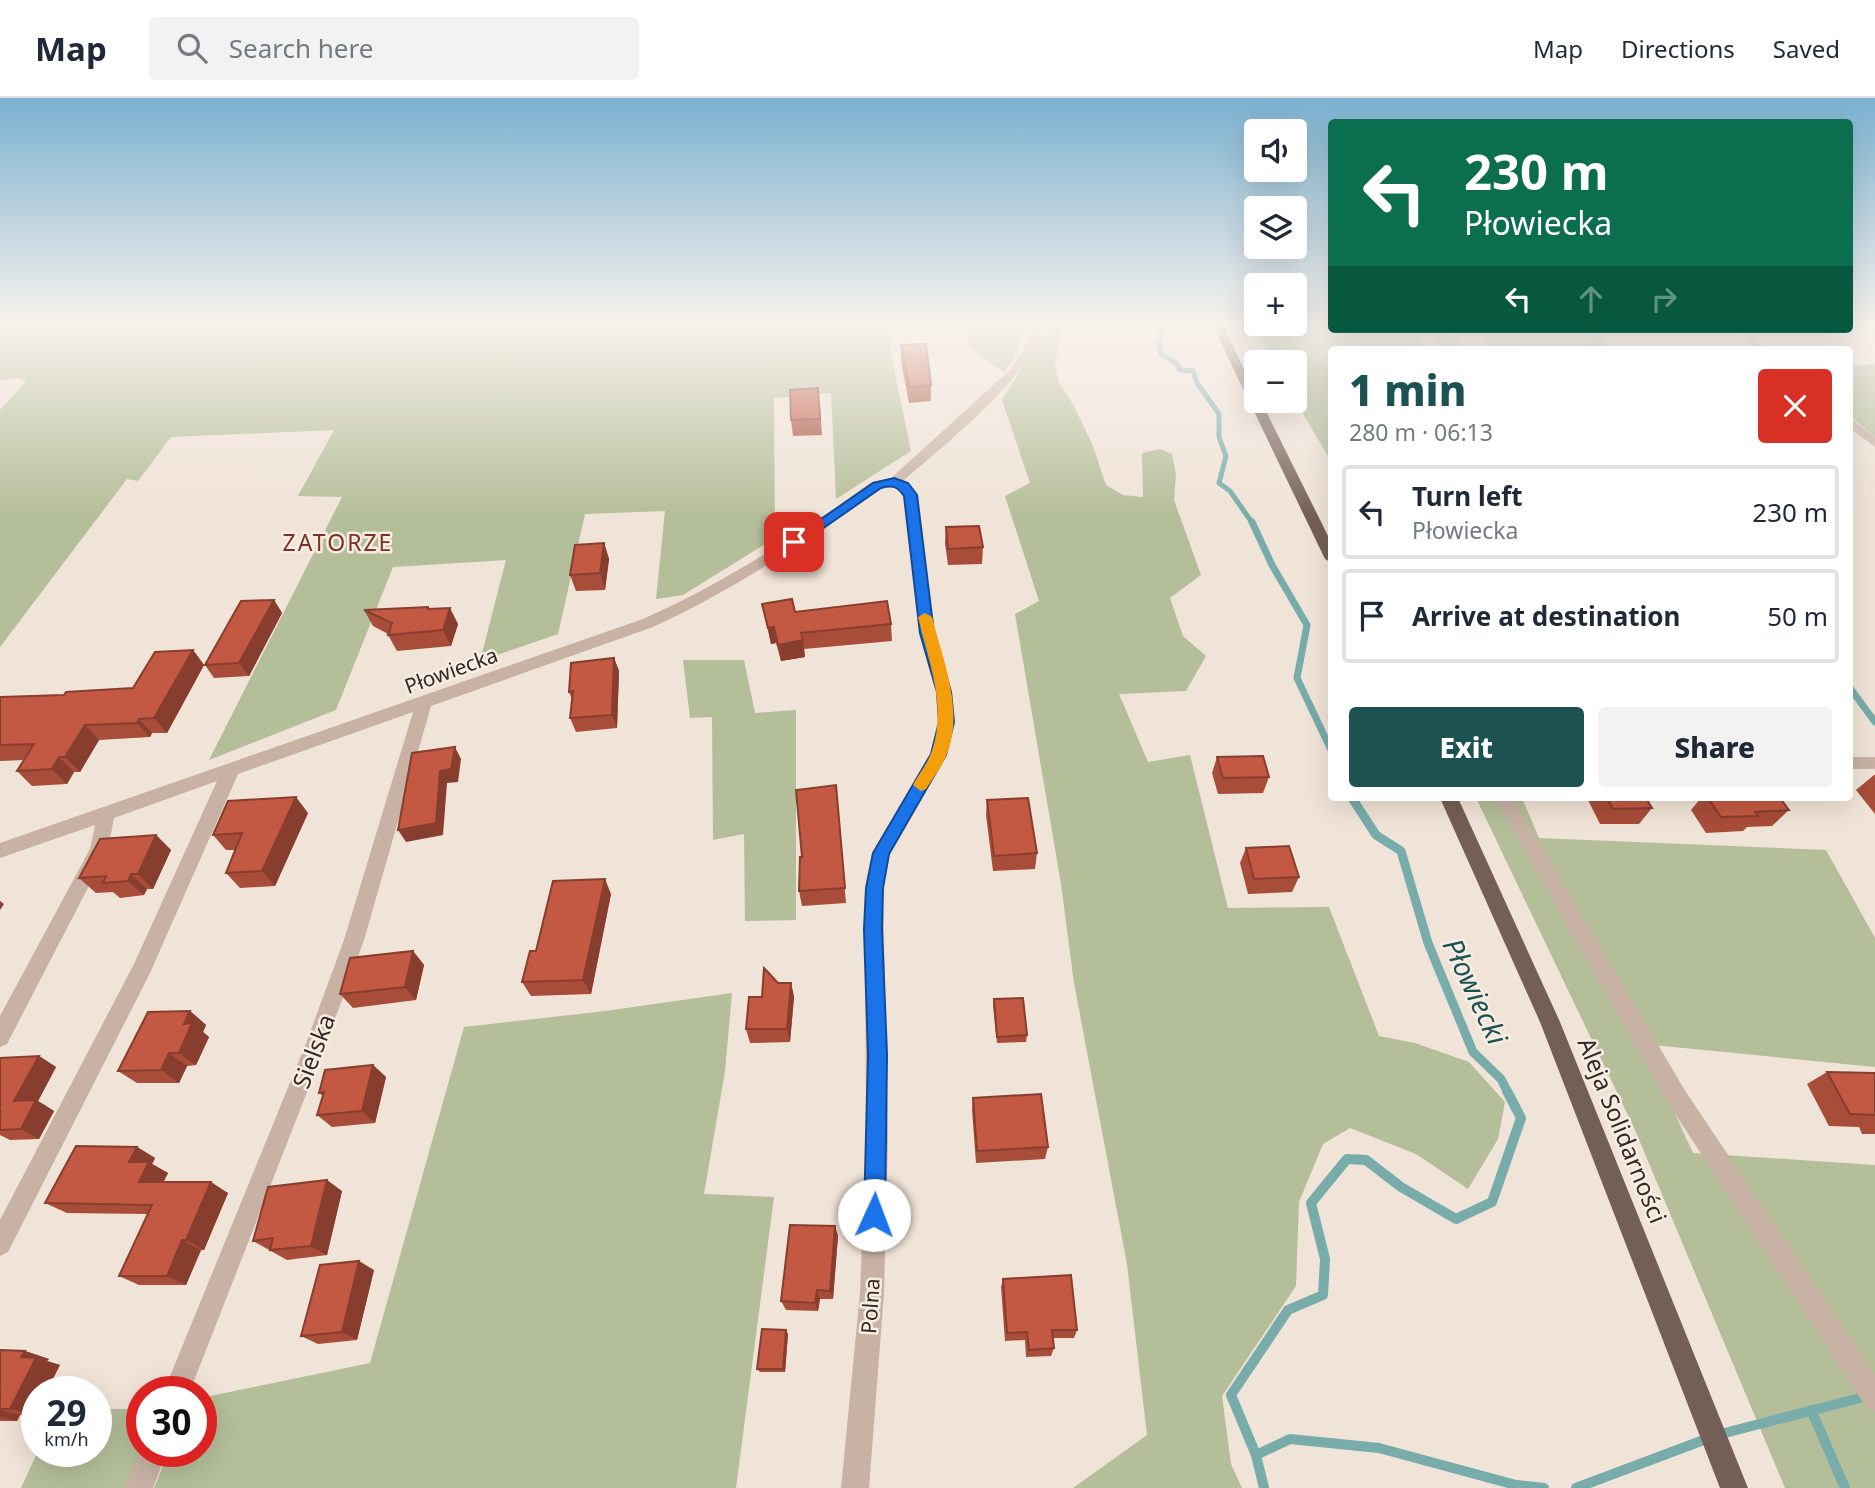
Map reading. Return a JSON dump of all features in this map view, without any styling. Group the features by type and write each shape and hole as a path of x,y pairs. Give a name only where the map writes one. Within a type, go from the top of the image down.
{"main road":[{"path":"1248,387 1328,551"},
{"name":"Aleja Solidarności","path":"1450,801 1550,1023 1734,1488"}],"street":[{"name":"Płowiecka","path":"0,851 648,623 693,604 735,582 877,485 894,482 964,422 999,387"},
{"path":"1853,425 1875,443"},
{"name":"Polna","path":"855,1488 872,1293 877,1137 874,888 881,853 939,755 947,722 944,692 927,633 911,495 904,486 894,482"},
{"name":"Sielska","path":"183,1376 315,1046 354,940 424,702"},
{"path":"1853,764 1875,763"},
{"path":"0,1244 142,969 231,770"},
{"path":"1506,801 1676,1096 1875,1398"},
{"path":"0,1037 99,849 106,814"},
{"path":"139,1488 147,1467"}],"green space":[{"path":"21,387 898,387 911,451 836,499 831,393 774,398 775,538 683,595 656,599 665,511 585,514 558,634 480,661 506,560 393,567 336,710 209,760 342,497 298,496 334,430 171,437 138,481 127,479 0,647 0,410"},
{"path":"1010,387 1062,387 1093,446 1106,485 1123,495 1143,497 1142,453 1160,449 1172,454 1176,475 1174,500 1201,575 1170,598 1183,636 1206,656 1186,691 1119,694 1148,762 1190,755 1228,908 1329,907 1379,1036 1415,1043 1469,1062 1505,1102 1498,1139 1468,1189 1416,1154 1350,1128 1323,1144 1299,1202 1296,1286 1222,1396 1231,1464 1242,1488 1073,1488 1147,1435 1127,1264 1074,983 1061,884 1015,614 1039,601 1005,496 1030,483 1002,400"},
{"path":"1307,387 1328,387 1328,456 1303,413 1307,413"},
{"path":"1853,387 1875,387 1875,437 1853,419"},
{"path":"683,660 744,660 755,713 796,710 796,920 745,921 744,834 713,840 712,717 690,718"},
{"path":"1477,801 1523,801 1539,838 1826,850 1875,938 1875,1067 1643,1044 1693,1153 1875,1165 1875,1488 1785,1488 1635,1130"},
{"path":"732,993 725,1071 704,1194 774,1197 736,1488 154,1488 163,1467 217,1467 217,1395 370,1363 464,1027"},
{"path":"112,1409 126,1409 126,1467 138,1467 129,1488 21,1488 31,1467 112,1467"}],"building":[{"path":"818,388 820,419 791,420 790,390"},
{"path":"979,526 983,547 948,549 946,527"},
{"path":"604,543 600,573 570,575 575,545"},
{"path":"792,599 795,612 887,601 891,624 801,633 803,640 778,645 774,627 768,628 762,604"},
{"path":"274,600 239,663 205,665 241,601"},
{"path":"450,608 443,630 388,635 392,623 364,610"},
{"path":"193,650 154,718 139,719 137,723 85,725 65,757 59,757 52,769 17,771 34,744 0,745 0,697 64,695 66,692 133,688 155,652"},
{"path":"614,658 612,715 570,718 573,691 569,692 571,663"},
{"path":"455,747 451,769 440,771 436,823 398,830 412,753"},
{"path":"1263,756 1269,777 1223,778 1217,757"},
{"path":"836,785 845,888 799,891 802,857 796,790"},
{"path":"296,797 262,871 226,873 242,833 213,835 228,801"},
{"path":"1028,798 1037,853 994,856 987,800"},
{"path":"1609,801 1648,801 1652,808 1613,809"},
{"path":"1710,801 1782,801 1789,810 1755,812 1758,816 1721,817"},
{"path":"156,835 138,874 131,874 128,881 103,883 106,876 79,878 100,839"},
{"path":"1289,846 1299,877 1254,879 1246,848"},
{"path":"605,879 583,980 522,982 530,951 536,951 553,881"},
{"path":"413,951 405,987 340,994 350,958"},
{"path":"764,968 778,983 791,983 787,1029 746,1029 749,997 762,997"},
{"path":"1023,998 1027,1035 997,1037 994,999"},
{"path":"190,1011 184,1024 192,1023 179,1053 169,1053 161,1070 118,1071 148,1012"},
{"path":"39,1056 14,1101 36,1100 21,1129 0,1130 0,1058"},
{"path":"373,1065 362,1111 317,1115 324,1092 319,1093 325,1070"},
{"path":"1827,1072 1875,1073 1875,1115 1850,1114"},
{"path":"1041,1094 1048,1147 977,1151 973,1098"},
{"path":"76,1146 137,1147 129,1162 149,1162 139,1182 211,1182 167,1276 119,1276 152,1205 45,1203"},
{"path":"327,1180 311,1246 270,1250 273,1238 253,1241 268,1187"},
{"path":"790,1225 835,1226 830,1291 817,1290 815,1303 781,1301"},
{"path":"359,1261 342,1332 301,1336 320,1265"},
{"path":"1071,1275 1077,1330 1052,1330 1054,1348 1029,1350 1027,1332 1007,1333 1003,1279"},
{"path":"762,1329 786,1330 783,1369 757,1369"},
{"path":"0,1350 25,1351 21,1357 36,1358 27,1376 21,1376 21,1387 10,1409 0,1409"}],"waterway":[{"name":"Płowiecki","path":"1200,387 1219,414 1219,437 1226,456 1219,483 1230,491 1253,524"},
{"name":"Płowiecki","path":"1253,524 1272,565 1307,625 1297,678 1328,744"},
{"path":"1853,692 1875,722"},
{"name":"Płowiecki","path":"1354,801 1376,835 1401,851 1428,943 1473,1052 1501,1079 1507,1091"},
{"name":"Płowiecki","path":"1256,1455 1231,1395 1288,1310 1323,1295 1325,1259 1311,1203 1347,1159 1366,1160 1401,1187 1456,1219 1492,1202 1521,1118 1507,1091"},
{"path":"1811,1411 1860,1398"},
{"path":"1576,1488 1717,1435 1811,1411"},
{"path":"1811,1411 1845,1488"},
{"path":"1256,1455 1290,1439 1379,1448 1516,1485 1544,1488"},
{"name":"Płowiecki","path":"1256,1455 1264,1488"}],"slow traffic":[{"path":"921,785 939,755 947,722 944,692 925,617"}],"district":[{"name":"ZATORZE","path":"338,542"}],"route":[{"path":"794,542 877,485 894,482 904,486 911,495 927,633 944,692 947,722 939,755 881,853 874,888 877,1137 874,1215"}]}
